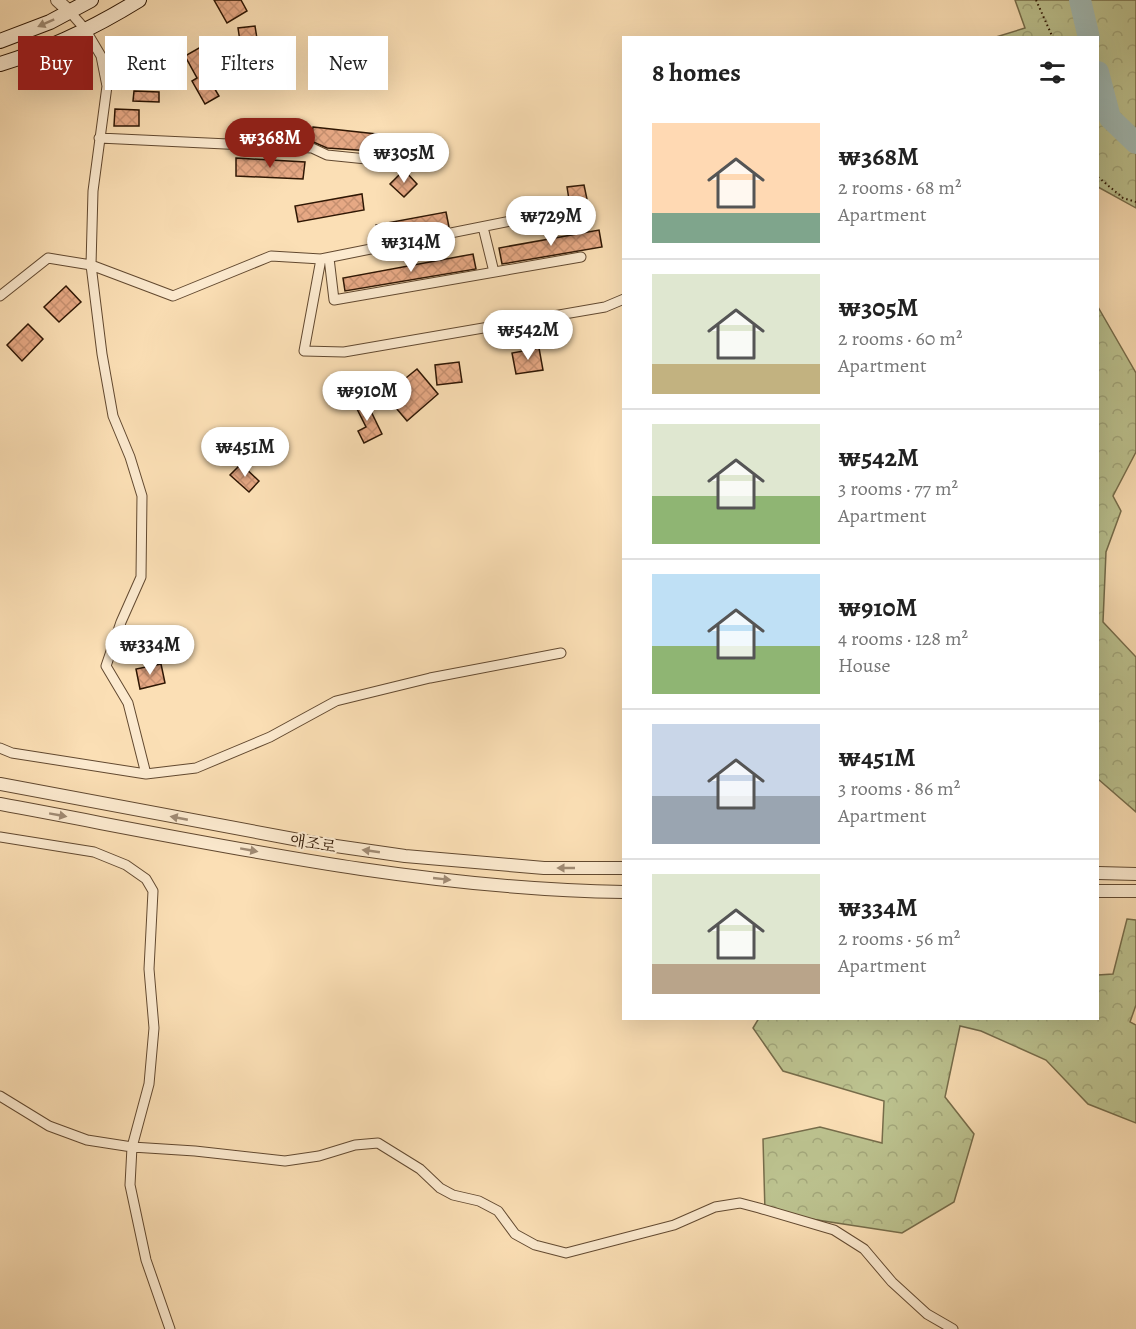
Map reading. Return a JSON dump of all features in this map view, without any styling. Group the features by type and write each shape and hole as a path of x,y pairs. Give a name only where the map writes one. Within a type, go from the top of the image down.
{"main road":[{"path":"0,41 70,12 91,0"},
{"path":"0,64 85,29 139,0"}],"street":[{"path":"57,0 85,29 101,56 107,86 93,191 91,265 112,416 130,457 142,496 141,577 121,622 106,666 128,703 146,774"},
{"path":"99,138 312,148 327,155 386,161"},
{"path":"0,296 48,258 91,265 173,296 271,256 325,259 556,212"},
{"path":"483,227 494,272"},
{"path":"325,259 334,300 581,257"},
{"path":"325,259 304,351 344,352 605,307 622,300"},
{"path":"0,748 12,753 146,774 196,768 270,737 336,701 430,678 561,653"},
{"name":"애조로","path":"0,784 315,843 394,854 544,868 622,868"},
{"name":"애조로","path":"0,804 323,863 462,881 622,892"},
{"path":"0,837 94,852 126,865 146,879 153,891 149,969 154,1028 149,1084 132,1147 130,1185 135,1218 146,1260 170,1329"},
{"path":"1099,873 1136,874"},
{"path":"1099,891 1136,891"},
{"path":"0,1096 49,1126 87,1140 132,1147 285,1161 319,1156 355,1145 378,1143 420,1168 441,1188 453,1195 479,1201 498,1211 515,1234 536,1245 566,1253 674,1225 715,1207 740,1203 834,1230 864,1249 892,1282 927,1314 953,1329"}],"path":[{"path":"1036,0 1052,36"},
{"path":"1099,178 1123,198 1136,202"}],"green space":[{"path":"1015,0 1136,0 1136,208 1099,188 1099,36 999,36 1025,28"},
{"path":"1099,309 1136,373 1136,452 1113,496 1121,511 1106,552 1103,622 1136,657 1136,812 1099,780"},
{"path":"1127,919 1136,920 1136,1005 1130,1022 1136,1025 1136,1123 1088,1104 1046,1060 981,1031 960,1026 945,1097 974,1134 954,1202 902,1233 765,1212 763,1139 820,1127 882,1143 884,1101 783,1071 753,1028 758,1020 1099,1020 1099,975 1113,974"}],"building":[{"path":"214,0 241,0 247,11 227,23"},
{"path":"255,26 257,36 239,36 238,28"},
{"path":"199,48 199,90 215,90 219,96 205,104 192,81 197,78 187,60 187,55"},
{"path":"134,91 159,92 159,102 133,101"},
{"path":"115,109 139,110 139,126 114,126"},
{"path":"313,127 404,137 402,153 327,148 311,141"},
{"path":"236,158 305,162 303,179 236,176"},
{"path":"404,170 417,184 404,197 390,184"},
{"path":"584,185 588,204 570,206 567,187"},
{"path":"362,194 364,210 298,222 295,206"},
{"path":"446,212 449,227 379,240 376,225"},
{"path":"599,230 602,247 502,264 499,248"},
{"path":"473,254 476,269 345,291 343,278"},
{"path":"66,286 81,302 59,322 44,307"},
{"path":"28,324 43,339 22,361 7,345"},
{"path":"539,348 543,370 516,374 512,353"},
{"path":"459,362 462,382 437,385 435,365"},
{"path":"417,369 438,394 407,421 385,395"},
{"path":"364,397 382,434 364,443 358,431 366,427 354,403"},
{"path":"241,464 259,481 249,492 230,475"},
{"path":"161,664 165,683 140,689 136,669"}],"waterway":[{"path":"1080,0 1089,36"},
{"path":"1099,76 1110,118 1136,143"}]}
